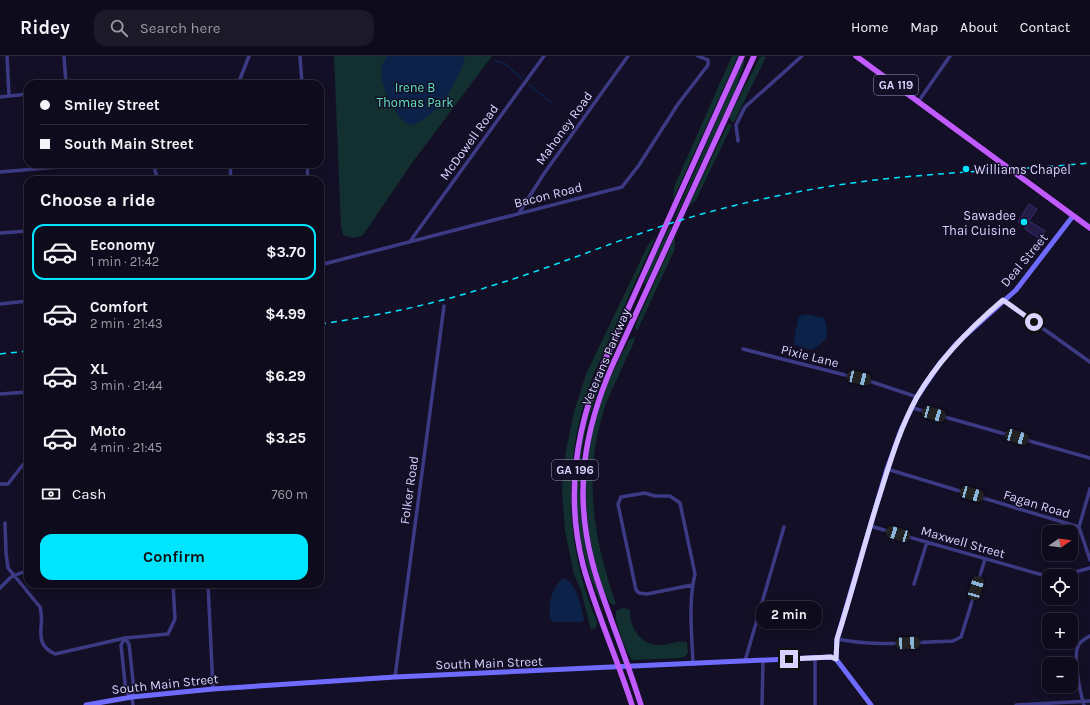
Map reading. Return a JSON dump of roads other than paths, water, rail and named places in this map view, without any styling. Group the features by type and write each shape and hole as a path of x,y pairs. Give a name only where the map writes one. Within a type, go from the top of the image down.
{"main road":[{"name":"Veterans Parkway","path":"632,705 591,589 578,541 574,490 580,434 586,407 601,369 742,56"},
{"name":"Veterans Parkway","path":"641,705 629,667 595,574 587,540 583,490 588,436 599,397 612,366 754,56"},
{"name":"GA 119","path":"856,56 1090,228"}],"street":[{"path":"7,56 9,96"},
{"path":"64,56 66,80"},
{"path":"240,80 249,56"},
{"path":"300,56 302,80"},
{"name":"McDowell Road","path":"411,240 544,56"},
{"name":"Mahoney Road","path":"519,213 539,180 628,56"},
{"name":"Bacon Road","path":"324,264 411,240 622,187 639,165 678,104 708,65 708,60 698,56"},
{"path":"738,141 736,125 743,110 802,56"},
{"path":"918,102 950,56"},
{"path":"0,97 24,94"},
{"path":"0,172 46,168"},
{"name":"Deal Street","path":"836,659 837,639 887,469 901,430 917,398 940,362 957,343 1003,300 1016,290 1073,216"},
{"path":"0,233 24,231"},
{"path":"1003,300 1090,362"},
{"path":"0,304 24,301"},
{"name":"Folker Road","path":"394,677 444,306"},
{"name":"Pixie Lane","path":"743,349 869,381 917,398"},
{"path":"0,394 24,392"},
{"path":"913,408 1090,458"},
{"path":"0,484 8,484 24,463"},
{"name":"Fagan Road","path":"887,469 1079,527 1090,560"},
{"path":"1079,527 1090,489"},
{"path":"692,585 647,594 639,593 636,590 618,500 624,496 645,493 655,496 670,496 678,499 680,503 695,574 692,585 690,605 693,664"},
{"path":"5,523 8,568 16,575 24,586"},
{"name":"Maxwell Street","path":"870,526 1042,574"},
{"path":"745,662 784,527"},
{"path":"0,532 5,532"},
{"path":"914,584 926,542"},
{"path":"837,639 860,644 882,644 953,640 961,637 985,559"},
{"path":"1078,571 1090,568"},
{"path":"0,588 16,575 24,572"},
{"path":"26,588 40,607 43,614 40,636 48,651 55,654 125,638 168,634 174,622 173,588"},
{"path":"208,588 213,689"},
{"path":"1083,703 1077,668 1078,646 1080,642 1090,636"},
{"path":"125,638 121,645 126,692 132,697"},
{"path":"125,638 129,644 133,675 133,705"},
{"path":"815,657 815,705"},
{"name":"South Main Street","path":"86,705 132,697 213,689 394,677 620,668 815,657 831,657 836,659"},
{"path":"836,659 871,705"},
{"path":"762,705 763,661"},
{"path":"1016,705 1083,703 1090,701"}],"water":[{"path":"387,56 465,56 463,65 445,98 428,116 419,122 410,125 400,117 395,110 383,85 381,69"},
{"path":"806,314 824,318 827,329 827,337 825,340 812,350 794,345 795,332 799,316"},
{"path":"565,578 570,582 580,602 584,619 582,622 554,622 551,620 550,603 554,590"}],"waterway":[{"path":"495,61 504,63 522,79"},
{"path":"529,85 551,102"}],"railway":[{"path":"324,323 428,304 518,277 681,220 781,195 830,186 879,180 1090,163"},
{"path":"0,354 24,351"}],"place":[{"name":"Williams Chapel","path":"966,169"},
{"name":"Sawadee Thai Cuisine","path":"1024,222"}],"park label":[{"name":"Irene B Thomas Park","path":"415,94"}]}
